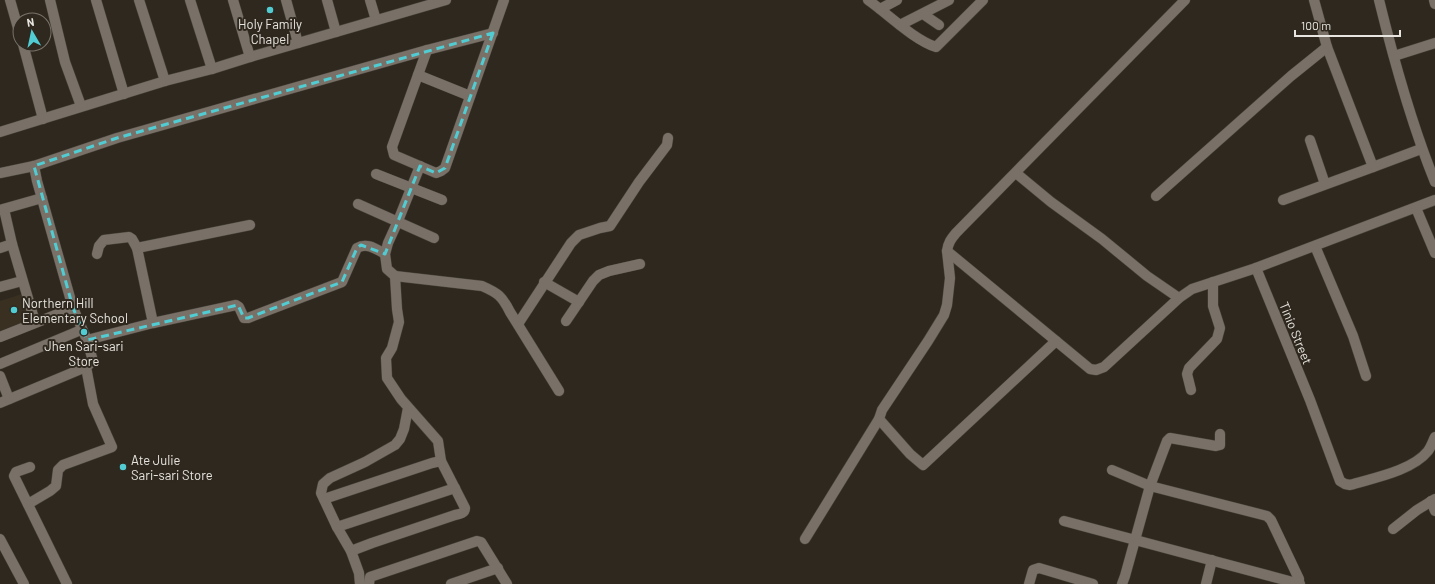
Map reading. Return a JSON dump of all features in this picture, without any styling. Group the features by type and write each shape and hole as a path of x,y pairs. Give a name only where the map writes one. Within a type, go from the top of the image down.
{"street":[{"path":"10,0 13,12"},
{"path":"50,0 65,62 81,106"},
{"path":"96,0 124,94"},
{"path":"139,0 165,81"},
{"path":"190,0 212,69"},
{"path":"233,0 250,57"},
{"path":"286,0 298,43"},
{"path":"327,0 336,32"},
{"path":"370,0 376,20"},
{"path":"0,132 81,106 376,20 412,5 446,0"},
{"path":"427,50 392,147 394,155 436,173 445,168 504,0"},
{"path":"868,0 900,25 929,45 936,47 983,0"},
{"path":"880,9 897,0"},
{"path":"805,539 879,419 882,410 944,315 947,305 950,278 947,251 950,240 1185,0"},
{"path":"1314,0 1327,47 1373,167"},
{"path":"1379,0 1422,149 1435,182"},
{"path":"1434,0 1435,4"},
{"path":"900,25 946,1"},
{"path":"923,14 939,25"},
{"path":"0,173 34,166 117,138 427,50 493,33"},
{"path":"1394,56 1435,43"},
{"path":"1156,196 1291,76 1327,47"},
{"path":"24,52 43,119"},
{"path":"418,75 470,96"},
{"path":"518,324 544,282 579,234 610,226 639,182 667,145 668,138"},
{"path":"1310,140 1324,184"},
{"path":"1283,200 1422,149"},
{"path":"0,376 5,401 86,367 93,361 87,340 81,330 73,308 36,181 34,166"},
{"path":"420,166 388,243 386,254 387,268 396,276 482,286 494,291 504,299 510,312 559,391"},
{"path":"1016,173 1051,202 1102,239 1147,276 1179,298"},
{"path":"376,174 442,200"},
{"path":"35,322 2,210 42,198"},
{"path":"947,251 1090,369 1096,370 1104,368 1179,298 1192,289 1256,268 1435,200"},
{"path":"358,204 434,238"},
{"path":"1416,208 1435,253"},
{"path":"137,248 250,225"},
{"path":"97,254 99,246 104,240 128,237 132,239 137,248 153,323"},
{"path":"0,248 12,244"},
{"path":"87,340 153,323 236,305 239,307 244,318 248,318 342,282 356,248 361,245 366,245 386,254"},
{"path":"1315,246 1352,336 1366,376"},
{"path":"566,321 593,281 599,275 609,271 640,264"},
{"name":"Tinio Street","path":"1256,268 1310,400 1340,481 1350,485 1410,465 1421,458 1429,450 1435,437"},
{"path":"351,551 462,513 465,508 441,461 438,441 400,399 387,378 386,358 392,348 399,322 396,276"},
{"path":"0,288 22,281"},
{"path":"544,282 579,302"},
{"path":"1190,390 1187,374 1188,368 1217,339 1220,328 1214,306 1213,282"},
{"path":"0,337 73,308"},
{"path":"0,364 81,330"},
{"path":"879,419 910,454 923,465 1056,341"},
{"path":"28,504 56,486 58,470 63,465 112,447 93,404 86,367"},
{"path":"360,584 359,573 351,551 320,493 321,489 323,484 330,478 365,462 396,445 404,429 408,408"},
{"path":"1122,584 1150,486 1168,439 1172,438 1216,446 1220,445 1220,434"},
{"path":"324,499 441,461"},
{"path":"30,467 16,472 14,476 67,584"},
{"path":"1064,521 1300,584 1271,520 1267,516 1150,486 1112,470"},
{"path":"337,527 455,488"},
{"path":"1393,529 1417,510 1433,500 1435,511"},
{"path":"0,539 24,584"},
{"path":"369,584 370,577 477,540 481,542 507,584"},
{"path":"1206,584 1212,560"},
{"path":"451,584 498,568"},
{"path":"1029,584 1033,570 1039,568 1093,584"}],"highlighted area":[{"path":"493,33 445,168 436,173 420,166 385,254 361,245 357,248 342,282 248,318 244,318 238,305 87,340 73,308 34,166 117,138"}],"shaded area":[{"name":"Northern Hill Elementary School","path":"22,294 31,319 0,331 0,301"}],"place":[{"name":"Holy Family Chapel","path":"270,10"},
{"name":"Northern Hill Elementary School","path":"14,310"},
{"name":"Jhen Sari-sari Store","path":"84,332"},
{"name":"Ate Julie Sari-sari Store","path":"123,467"}]}
